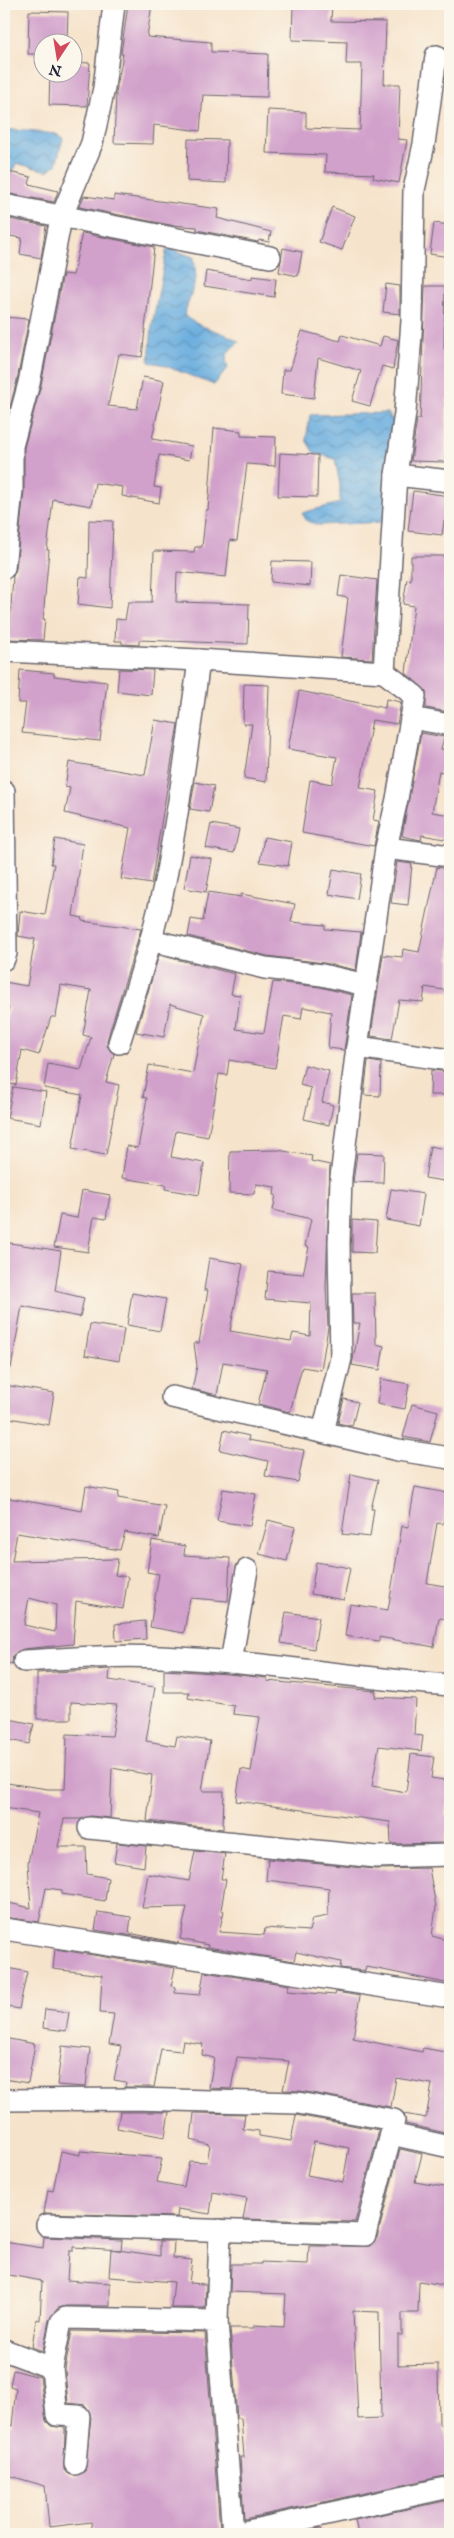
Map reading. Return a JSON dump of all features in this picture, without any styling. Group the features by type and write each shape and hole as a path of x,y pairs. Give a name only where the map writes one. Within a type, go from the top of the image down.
{"street":[{"path":"4,568 12,490 12,446 33,364 61,218 92,143 104,88 114,4"},
{"path":"384,672 396,475 405,412 412,321 414,190 424,144 436,56"},
{"path":"4,206 270,257"},
{"path":"396,475 450,481"},
{"path":"4,651 199,660 384,672 415,696 397,799 386,848 356,1047 341,1177 339,1243 341,1358 323,1432"},
{"path":"119,1044 151,940 167,872 186,768 199,660"},
{"path":"411,718 450,725"},
{"path":"4,791 6,903 4,959"},
{"path":"386,848 450,856"},
{"path":"151,940 265,968 322,975 366,985"},
{"path":"356,1047 450,1060"},
{"path":"172,1397 398,1450 450,1458"},
{"path":"231,1662 247,1570"},
{"path":"24,1661 95,1656 159,1657 231,1662 450,1685"},
{"path":"89,1828 376,1857 450,1855"},
{"path":"4,1929 450,1997"},
{"path":"4,2100 132,2099 298,2104 394,2120 365,2235 47,2225"},
{"path":"391,2134 450,2148"},
{"path":"220,2230 217,2321 234,2534 450,2487"},
{"path":"75,2464 79,2416 57,2415 52,2368 61,2322 66,2318 217,2321"},
{"path":"4,2350 52,2368"}],"water":[{"path":"4,129 56,134 63,138 56,165 47,171 16,163 12,174 4,177"},
{"path":"167,248 194,257 196,279 184,315 197,324 225,334 239,342 228,353 226,360 228,368 214,385 161,364 149,362 152,326"},
{"path":"388,413 395,424 386,522 318,525 307,521 302,513 340,503 340,485 335,459 314,453 306,440 310,415"}],"building":[{"path":"128,4 152,4 147,37 211,42 211,52 268,54 267,97 203,95 200,131 154,125 153,144 114,143 116,93 123,54 121,54"},
{"path":"293,4 332,4 331,21 386,22 384,84 400,84 398,139 407,140 399,183 373,178 374,174 325,172 326,155 266,153 268,110 306,112 306,128 360,130 362,64 346,64 347,42 292,40"},
{"path":"29,11 68,12 67,32 32,32 32,54 28,54"},
{"path":"82,63 90,63 87,106 49,105 50,82 82,82"},
{"path":"188,139 227,140 226,183 187,181"},
{"path":"9,172 31,177 29,184 58,191 54,202 5,193"},
{"path":"114,195 219,209 217,218 271,232 269,242 259,240 258,242 197,230 197,227 170,225 79,207 84,196 114,200"},
{"path":"332,207 355,216 342,250 319,242"},
{"path":"4,218 46,226 41,258 20,254 22,238 4,235"},
{"path":"434,223 450,225 450,257 430,254"},
{"path":"82,233 154,247 142,357 119,354 108,406 137,409 143,377 164,381 152,439 192,446 189,460 159,455 154,487 161,488 159,503 122,496 123,487 95,483 91,506 53,499 47,550 49,550 43,640 9,639 13,576 16,569 24,491 24,448 41,385 63,274 73,275"},
{"path":"283,248 302,252 298,276 279,272"},
{"path":"206,271 252,279 252,276 276,279 274,297 204,286"},
{"path":"386,284 400,286 400,314 383,312"},
{"path":"425,286 445,286 444,349 450,349 450,399 447,399 445,462 411,461 417,419 420,419"},
{"path":"4,317 29,319 17,380 4,429"},
{"path":"302,331 340,341 342,335 380,346 383,336 398,340 393,369 382,366 370,406 352,401 361,371 318,358 314,398 281,394 283,370 290,370"},
{"path":"214,428 241,431 241,436 276,437 275,466 247,464 237,541 230,540 226,577 177,572 176,602 249,604 248,644 139,640 139,645 122,644 122,641 115,641 116,619 125,620 128,602 152,602 154,551 194,552 195,547 202,547 206,510 208,510"},
{"path":"280,453 318,455 317,497 278,496"},
{"path":"413,491 450,496 450,522 444,521 442,535 408,531"},
{"path":"89,520 113,521 110,608 78,604 80,577 88,578"},
{"path":"411,556 450,556 449,712 426,708 426,691 406,673 414,606 403,604 407,579 411,580"},
{"path":"272,561 311,562 310,586 271,582"},
{"path":"341,575 377,580 372,659 341,657 348,598 338,596"},
{"path":"119,669 153,670 151,695 117,691"},
{"path":"20,670 54,673 54,676 107,682 100,741 22,733 26,703 18,703"},
{"path":"244,684 269,685 266,782 244,778 252,724 243,724"},
{"path":"299,691 385,708 386,699 401,702 397,724 372,720 360,788 378,791 373,820 379,821 374,846 302,833 310,780 332,784 337,757 288,749"},
{"path":"155,720 178,724 151,884 121,879 130,828 65,813 70,788 65,787 69,762 145,775"},
{"path":"421,733 444,737 441,749 450,751 447,773 439,771 432,812 450,815 450,840 422,835 421,840 402,836"},
{"path":"195,782 214,786 209,812 190,809"},
{"path":"211,824 239,829 234,853 206,848"},
{"path":"264,837 292,842 288,866 260,862"},
{"path":"55,839 83,844 73,916 83,918 82,921 141,929 107,1040 107,1046 114,1054 106,1082 119,1085 106,1155 72,1149 82,1095 44,1088 48,1064 81,1070 91,1037 83,1035 91,990 61,985 56,1017 51,1017 39,1055 22,1050 16,1085 4,1083 4,1026 9,1008 4,1007 4,982 27,986 35,939 18,936 20,911 45,915 54,864 51,864"},
{"path":"190,855 212,859 206,892 184,888"},
{"path":"397,862 412,864 408,905 391,903"},
{"path":"437,867 450,870 450,991 425,987 423,1002 399,1000 392,1039 371,1036 383,955 402,957 403,949 419,952"},
{"path":"333,869 361,874 357,899 329,894"},
{"path":"208,892 241,897 241,894 295,904 291,922 325,925 325,929 361,932 356,970 324,963 267,956 188,936 191,919 203,921"},
{"path":"159,955 235,974 231,994 240,995 236,1029 264,1033 273,982 320,987 352,995 344,1050 328,1048 331,1012 303,1007 301,1019 284,1016 275,1068 229,1060 227,1075 219,1074 208,1137 176,1131 171,1157 204,1163 199,1195 165,1189 166,1185 122,1178 127,1146 138,1148 147,1098 143,1097 149,1065 193,1073 204,1014 170,1004 164,1037 136,1032"},
{"path":"368,1061 381,1063 380,1096 364,1095"},
{"path":"305,1065 329,1071 322,1102 333,1105 329,1125 304,1119 311,1088 300,1085"},
{"path":"431,1070 450,1072 450,1095 430,1095"},
{"path":"13,1087 46,1092 41,1124 7,1118"},
{"path":"430,1146 450,1150 450,1182 425,1178"},
{"path":"278,1150 312,1156 311,1161 330,1165 326,1287 328,1327 321,1370 302,1367 290,1412 258,1404 267,1369 223,1362 217,1395 192,1389 197,1366 194,1343 199,1343 208,1290 204,1290 209,1258 243,1264 230,1331 291,1341 293,1333 310,1336 311,1303 265,1299 268,1271 303,1274 309,1247 305,1246 311,1219 273,1210 276,1195 274,1195 275,1187 256,1184 254,1194 229,1193 230,1151"},
{"path":"357,1153 384,1154 383,1183 353,1182"},
{"path":"391,1189 424,1194 419,1226 386,1220"},
{"path":"82,1190 110,1195 106,1219 94,1217 88,1252 54,1247 60,1215 77,1218"},
{"path":"352,1220 377,1222 375,1253 352,1252"},
{"path":"4,1242 61,1251 55,1291 84,1298 80,1317 22,1306 11,1368 4,1368"},
{"path":"132,1293 166,1299 160,1331 127,1325"},
{"path":"352,1293 375,1293 376,1344 384,1346 380,1370 352,1365 360,1323 353,1323"},
{"path":"90,1324 124,1329 119,1361 85,1355"},
{"path":"381,1379 409,1384 405,1409 377,1404"},
{"path":"4,1385 54,1393 49,1425 4,1417"},
{"path":"344,1399 358,1402 352,1426 338,1423"},
{"path":"412,1404 438,1411 430,1442 403,1437"},
{"path":"224,1430 249,1436 248,1440 304,1450 298,1482 265,1476 268,1461 220,1450"},
{"path":"351,1474 378,1480 371,1509 374,1509 370,1537 342,1534"},
{"path":"86,1486 119,1492 118,1498 165,1506 159,1538 125,1532 120,1550 17,1533 12,1561 118,1559 115,1575 128,1577 123,1609 76,1601 73,1644 23,1649 13,1655 12,1664 4,1662 4,1497 82,1511","holes":["29,1598 56,1605 55,1632 24,1625"]},
{"path":"415,1487 448,1493 443,1524 437,1523 427,1583 450,1587 450,1619 439,1618 434,1647 379,1637 379,1641 345,1636 350,1604 388,1610 402,1526 408,1527"},
{"path":"223,1489 256,1494 250,1526 217,1521"},
{"path":"268,1520 295,1527 287,1561 259,1554"},
{"path":"152,1540 185,1546 184,1555 230,1558 228,1601 190,1598 184,1633 150,1627 159,1574 147,1572"},
{"path":"316,1562 350,1568 344,1600 311,1594"},
{"path":"286,1612 319,1617 314,1649 281,1643"},
{"path":"145,1621 146,1639 116,1641 115,1624"},
{"path":"110,1669 109,1680 155,1687 146,1741 175,1746 177,1736 210,1741 202,1791 224,1791 223,1829 147,1821 152,1775 112,1768 110,1818 90,1816 81,1819 64,1819 58,1847 86,1847 87,1874 108,1878 105,1901 62,1894 62,1890 46,1888 39,1922 4,1917 4,1902 31,1908 28,1863 38,1813 4,1808 7,1783 48,1789 65,1789 67,1734 112,1736 117,1705 71,1702 71,1719 37,1719 37,1673"},
{"path":"164,1670 267,1678 267,1681 376,1691 375,1697 416,1699 414,1735 423,1736 421,1751 379,1746 372,1786 406,1792 411,1754 434,1757 431,1778 450,1781 445,1816 450,1817 445,1843 391,1844 390,1822 236,1801 241,1769 251,1771 260,1717 233,1714 234,1706 188,1698 189,1692 164,1692"},
{"path":"9,1719 34,1724 29,1744 5,1739"},
{"path":"117,1843 146,1846 144,1867 114,1862"},
{"path":"195,1851 225,1854 221,1879 226,1879 221,1910 224,1911 219,1932 264,1935 265,1928 309,1931 312,1919 328,1916 329,1888 266,1880 268,1859 375,1869 429,1868 436,1907 432,1936 450,1941 450,1984 366,1967 365,1971 340,1968 341,1962 296,1952 294,1961 207,1947 208,1945 180,1939 187,1907 142,1908 148,1874 189,1881"},
{"path":"98,1912 131,1917 129,1933 179,1943 95,1930"},
{"path":"55,1949 175,1968 171,1986 175,1987 175,1993 200,1995 204,1972 289,1985 287,1991 335,1995 336,1992 360,1996 353,2038 422,2052 423,2048 450,2053 450,2134 406,2124 404,2114 426,2118 432,2084 396,2078 391,2107 300,2091 283,2090 289,2061 237,2057 231,2089 209,2088 214,2058 202,2055 203,2044 183,2041 181,2051 161,2049 154,2087 125,2087 126,2082 114,2080 121,2046 109,2044 114,2014 100,2013 102,1975 53,1969"},
{"path":"4,1967 27,1972 19,2009 4,2006"},
{"path":"45,2009 69,2012 66,2031 43,2028"},
{"path":"4,2038 35,2044 28,2083 4,2079"},
{"path":"62,2046 90,2049 86,2087 57,2085"},
{"path":"120,2112 169,2112 165,2137 117,2128"},
{"path":"194,2113 245,2114 243,2129 259,2131 259,2136 291,2141 296,2115 379,2130 355,2222 243,2219 247,2198 213,2192 210,2214 178,2209 177,2217 44,2213 48,2190 53,2191 61,2151 80,2155 80,2151 162,2158 157,2182 184,2187 189,2161 207,2162 210,2145 191,2140","holes":["314,2141 349,2148 343,2182 307,2175"]},
{"path":"400,2149 422,2154 415,2182 450,2188 450,2286 419,2281 418,2313 402,2313 402,2335 398,2335 398,2365 438,2364 439,2425 444,2424 449,2475 244,2519 240,2457 244,2457 241,2418 237,2418 230,2328 254,2328 254,2325 284,2327 286,2294 230,2292 231,2264 261,2264 261,2262 308,2264 309,2246 370,2246 377,2238","holes":["353,2311 379,2312 381,2418 358,2419"]},
{"path":"44,2237 122,2240 121,2250 73,2247 73,2251 69,2251 67,2280 110,2283 110,2306 66,2306 58,2308 49,2320 43,2351 32,2347 36,2319 40,2320 42,2281 4,2274 4,2242 43,2248"},
{"path":"160,2241 174,2241 173,2258 192,2260 189,2283 206,2284 205,2308 171,2308 174,2282 109,2277 111,2249 160,2256"},
{"path":"72,2331 205,2333 220,2530 202,2534 92,2534 91,2522 49,2527 45,2486 4,2474 4,2443 9,2425 12,2426 16,2388 10,2386 13,2370 40,2377 46,2421 51,2426 65,2428 64,2470 74,2476 85,2471 91,2417 85,2405 68,2403 65,2369"},
{"path":"450,2500 450,2534 358,2534 355,2520"},
{"path":"321,2528 322,2534 292,2534"}]}
